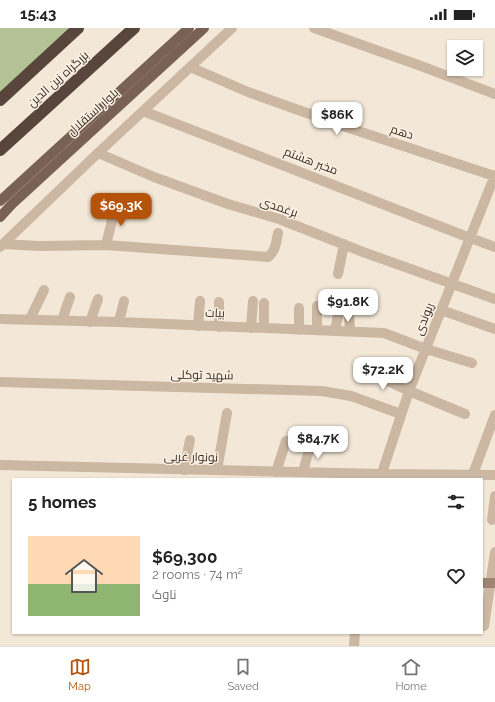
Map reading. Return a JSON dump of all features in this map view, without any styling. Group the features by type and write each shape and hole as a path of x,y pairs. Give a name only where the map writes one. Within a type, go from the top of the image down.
{"highway":[{"name":"بزرگراه زین الدین","path":"0,100 78,28"},
{"name":"بزرگراه زین الدین","path":"0,150 134,28"}],"main road":[{"name":"بلوار استقلال","path":"0,201 189,28"},
{"name":"بلوار استقلال","path":"0,217 12,204 204,28"}],"street":[{"path":"2,246 98,153 232,28"},
{"path":"314,28 495,94"},
{"name":"دهم","path":"190,67 248,92 343,126 495,175"},
{"name":"مخبر هشتم","path":"143,111 495,247"},
{"name":"برغمدی","path":"98,153 154,177 228,204 279,220 495,299"},
{"name":"ریوندی","path":"380,476 409,391 451,284 473,239 495,175"},
{"path":"106,245 116,204"},
{"name":"برغمدی","path":"2,246 106,245 268,257 275,249 278,233"},
{"path":"338,274 344,244"},
{"path":"30,319 44,290"},
{"path":"62,320 70,297"},
{"path":"90,322 98,299"},
{"path":"119,322 124,301"},
{"path":"198,326 200,301"},
{"path":"251,328 253,301"},
{"path":"219,302 219,327"},
{"path":"264,303 264,328"},
{"path":"317,330 318,306"},
{"path":"299,330 300,308"},
{"path":"335,331 339,310"},
{"path":"441,310 495,329"},
{"path":"350,312 350,331"},
{"name":"بیات","path":"0,319 119,322 384,333 426,349 472,363"},
{"path":"367,371 409,391 465,414"},
{"name":"شهید توکلی","path":"0,382 322,391 351,396 401,414"},
{"path":"217,470 227,413"},
{"path":"473,477 495,415"},
{"path":"184,470 190,440"},
{"path":"276,472 286,441"},
{"path":"303,472 312,442"},
{"name":"نونوار غربی","path":"0,465 303,472 380,476 473,477 495,474"},
{"path":"492,520 495,496"},
{"path":"484,626 489,583 495,552"},
{"path":"354,646 355,634"}],"green space":[{"path":"0,28 83,28 0,105"}]}
